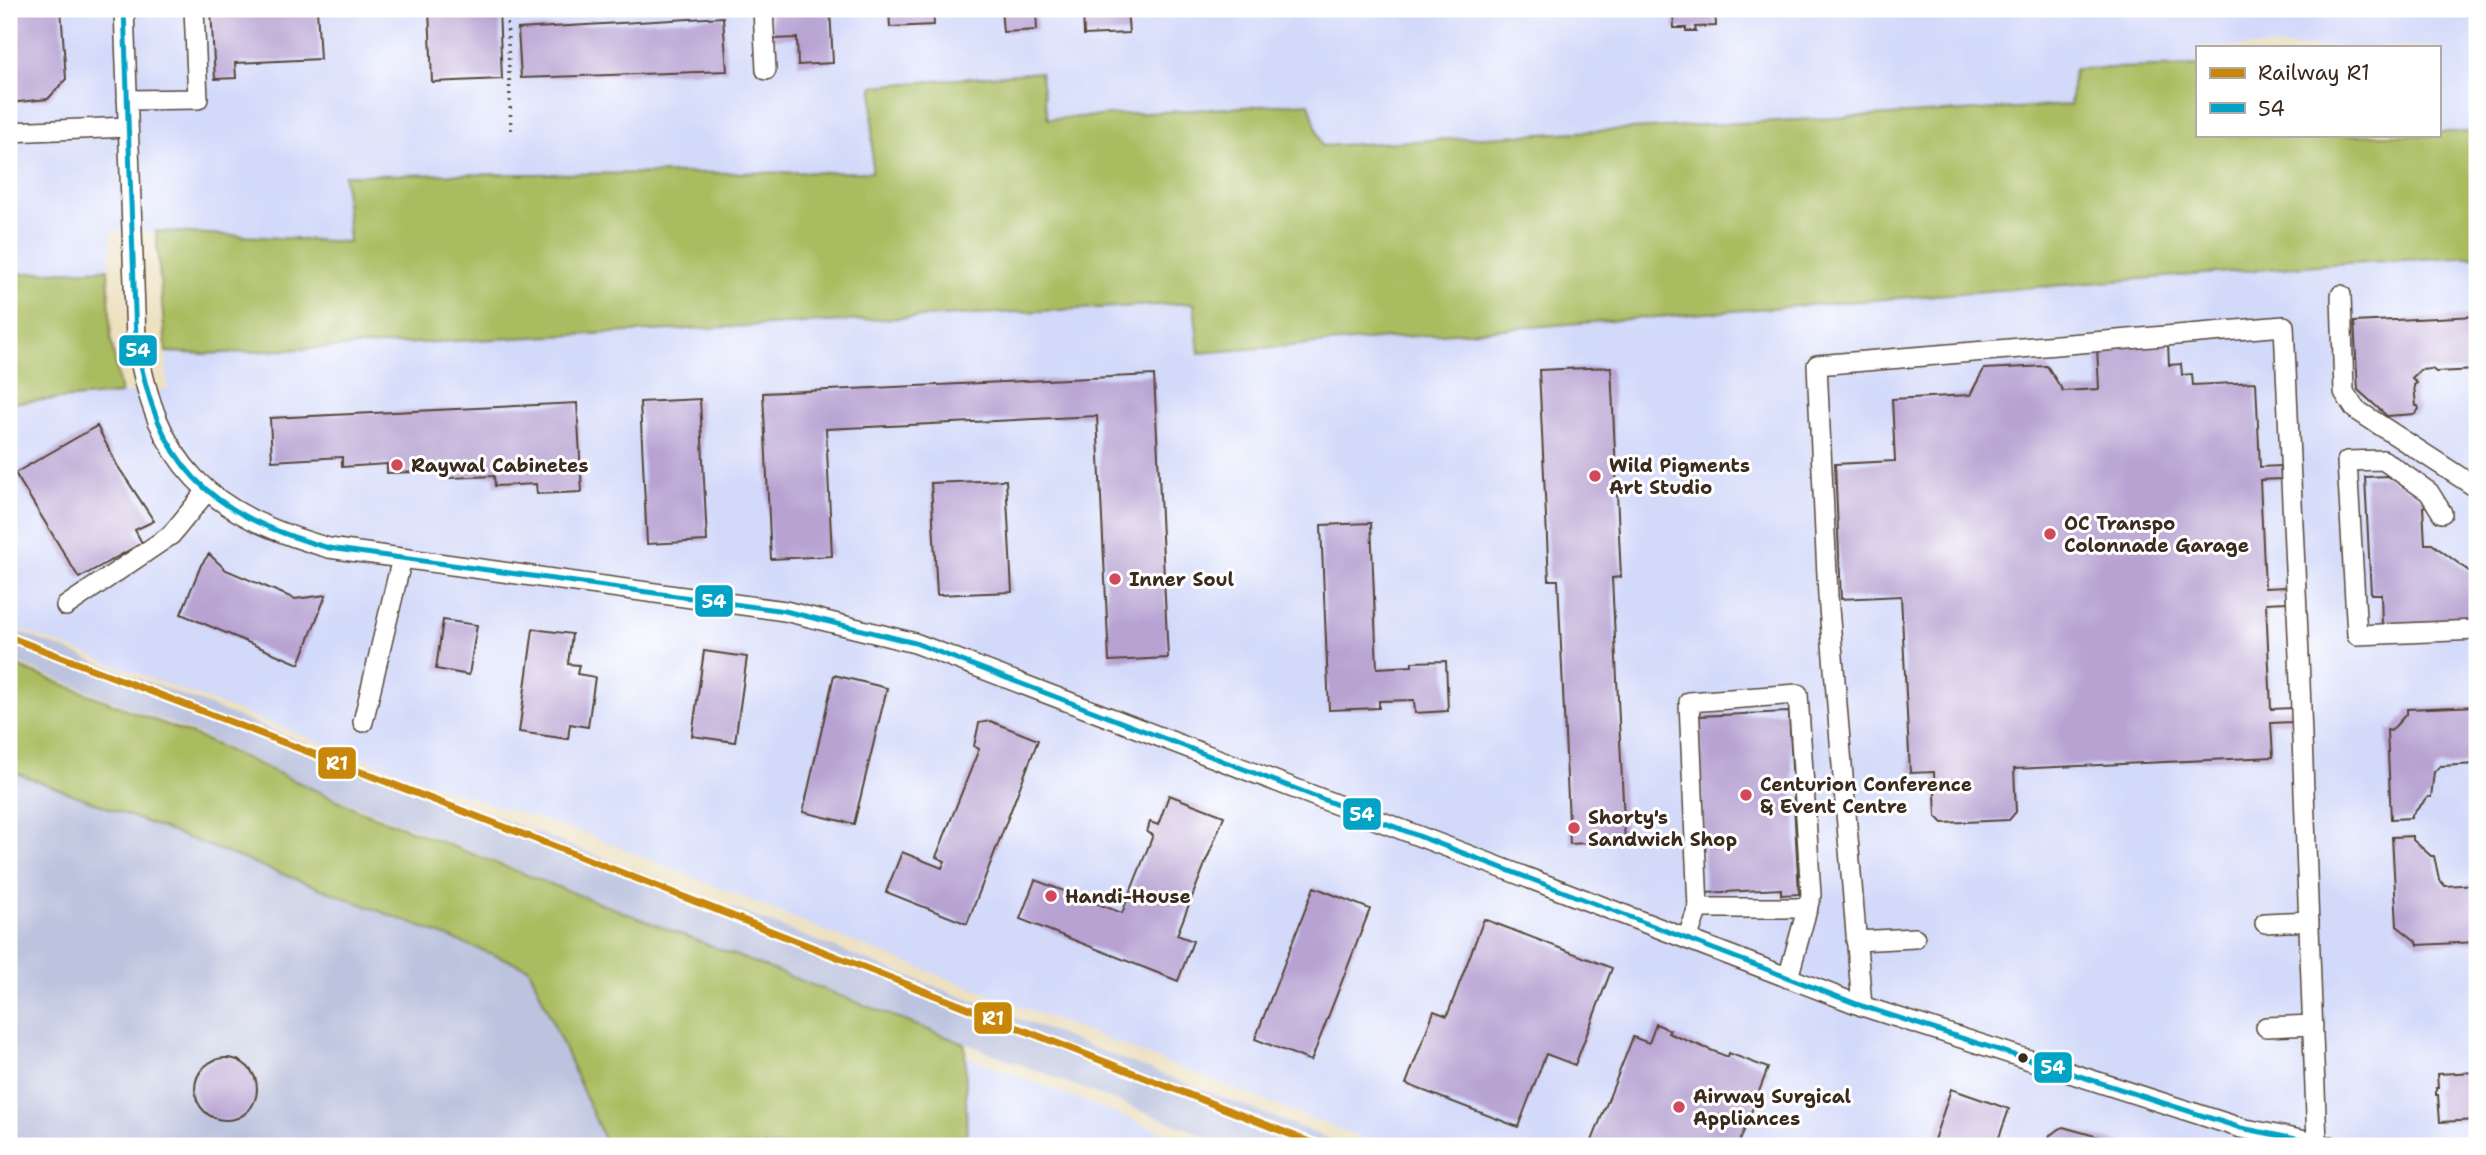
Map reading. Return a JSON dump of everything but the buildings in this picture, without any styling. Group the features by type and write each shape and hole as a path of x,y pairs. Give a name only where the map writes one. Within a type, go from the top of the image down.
{"street":[{"path":"124,9 135,339 142,378 156,421 179,460 206,492 249,519 284,535 329,548 785,611 915,643 1862,1006 2241,1128 2324,1145 2313,1025 2284,326 1817,365 1828,596 1862,1006"},
{"path":"127,100 198,99 194,9"},
{"path":"763,9 766,70"},
{"path":"9,132 128,127"},
{"path":"2341,295 2344,392 2355,410 2477,488"},
{"path":"2442,513 2429,492 2383,460 2347,461 2357,635 2477,630"},
{"path":"66,606 170,535 206,492"},
{"path":"363,722 402,558"},
{"path":"1687,939 1698,908 1689,702 1798,694 1811,895 1788,978"},
{"path":"1698,908 1808,908"},
{"path":"2265,923 2309,921"},
{"path":"1856,941 1914,938"},
{"path":"2266,1027 2313,1025"}],"path":[{"path":"511,130 507,13 513,9"}],"shaded area":[{"path":"9,9 2477,9 2477,132 2440,132 2440,46 2196,46 2196,66 2074,69 2071,105 1321,146 1308,103 1048,119 1039,72 872,172 344,175 349,242 112,230 108,269 9,274"},
{"path":"2477,256 2477,1146 1383,1146 840,937 587,834 448,790 9,625 9,403 168,389 166,352 205,354 1194,303 1200,353 2331,264"},
{"path":"9,628 1348,1146 1232,1146 623,911 321,792 198,734 9,660"},
{"path":"9,768 393,905 937,1146 9,1146"},
{"path":"944,1048 1201,1146 949,1146"}],"green space":[{"path":"2196,66 2196,136 2440,136 2440,132 2477,132 2477,256 2331,264 1199,353 1194,303 205,354 166,352 156,231 349,242 344,175 872,172 873,86 1040,72 1048,119 1309,103 1322,146 2070,105 2074,69"},
{"path":"108,269 111,340 121,394 9,403 9,274"},
{"path":"9,663 203,739 361,811 965,1044 967,1146 607,1146 529,968 9,770"}],"rail line":[{"name":"R1","path":"9,637 533,838 1320,1146"}],"transit line":[{"name":"54","path":"124,9 136,339 145,383 158,420 174,452 194,478 219,500 250,518 286,534 329,548 785,611 915,643 1862,1006 2241,1128 2331,1146"}],"place":[{"name":"Raywal Cabinetes","path":"397,465"},
{"name":"Wild Pigments Art Studio","path":"1595,476"},
{"name":"OC Transpo Colonnade Garage","path":"2050,534"},
{"name":"Inner Soul","path":"1115,579"},
{"name":"Centurion Conference & Event Centre","path":"1746,795"},
{"name":"Shorty's Sandwich Shop","path":"1574,828"},
{"name":"Handi-House","path":"1051,896"},
{"name":"Airway Surgical Appliances","path":"1679,1107"}]}
